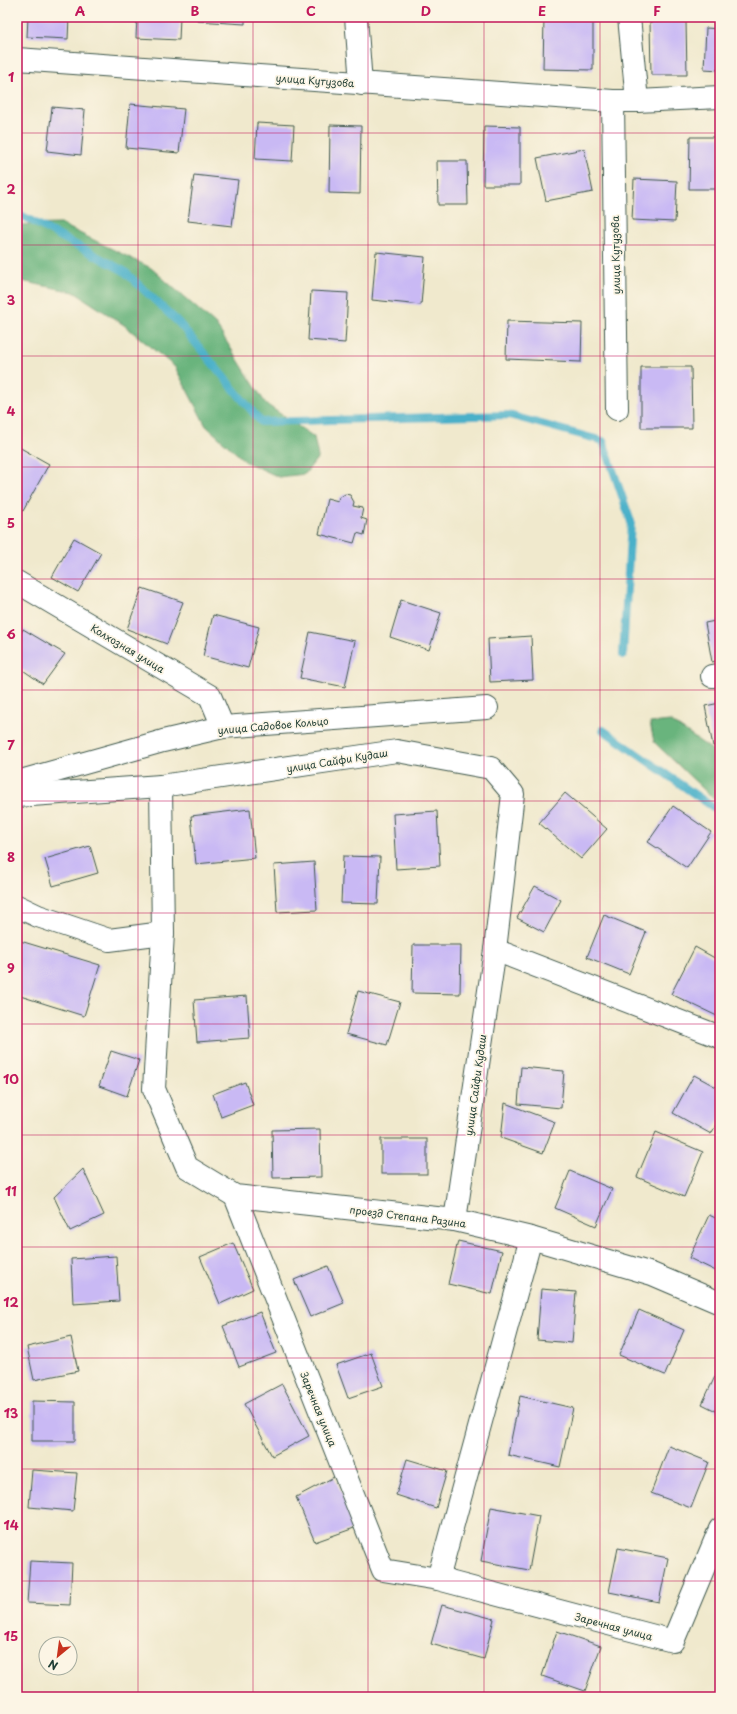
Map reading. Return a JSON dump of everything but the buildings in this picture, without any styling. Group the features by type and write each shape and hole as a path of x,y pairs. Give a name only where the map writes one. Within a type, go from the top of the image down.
{"street":[{"path":"356,17 361,84"},
{"path":"629,17 637,101"},
{"name":"улица Кутузова","path":"17,59 361,84 613,100 637,101 720,97"},
{"name":"улица Кутузова","path":"613,100 617,409"},
{"name":"Колхозная улица","path":"17,582 210,696 223,727"},
{"name":"улица Садовое Кольцо","path":"17,782 163,741 223,727 487,708"},
{"name":"улица Сайфи Кудаш","path":"17,796 161,786 397,751 491,768 513,794 495,950 455,1220"},
{"path":"17,906 38,916 109,940 163,933 161,786"},
{"name":"проезд Степана Разина","path":"163,933 154,1089 187,1168 235,1196 455,1220 531,1238 652,1274 720,1304"},
{"path":"495,950 720,1037"},
{"name":"Заречная улица","path":"235,1196 383,1570 438,1579 673,1641 720,1529"},
{"path":"438,1579 531,1238"}],"green space":[{"path":"61,224 151,268 216,325 266,404 314,437 318,457 305,474 279,477 246,462 206,426 175,367 124,325 74,292 17,279 17,225"},
{"path":"670,721 720,755 720,805 654,742 650,723"}],"waterway":[{"path":"17,213 124,271 179,323 261,422 509,415 603,441 631,522 623,655"},
{"path":"603,730 720,812"}]}
